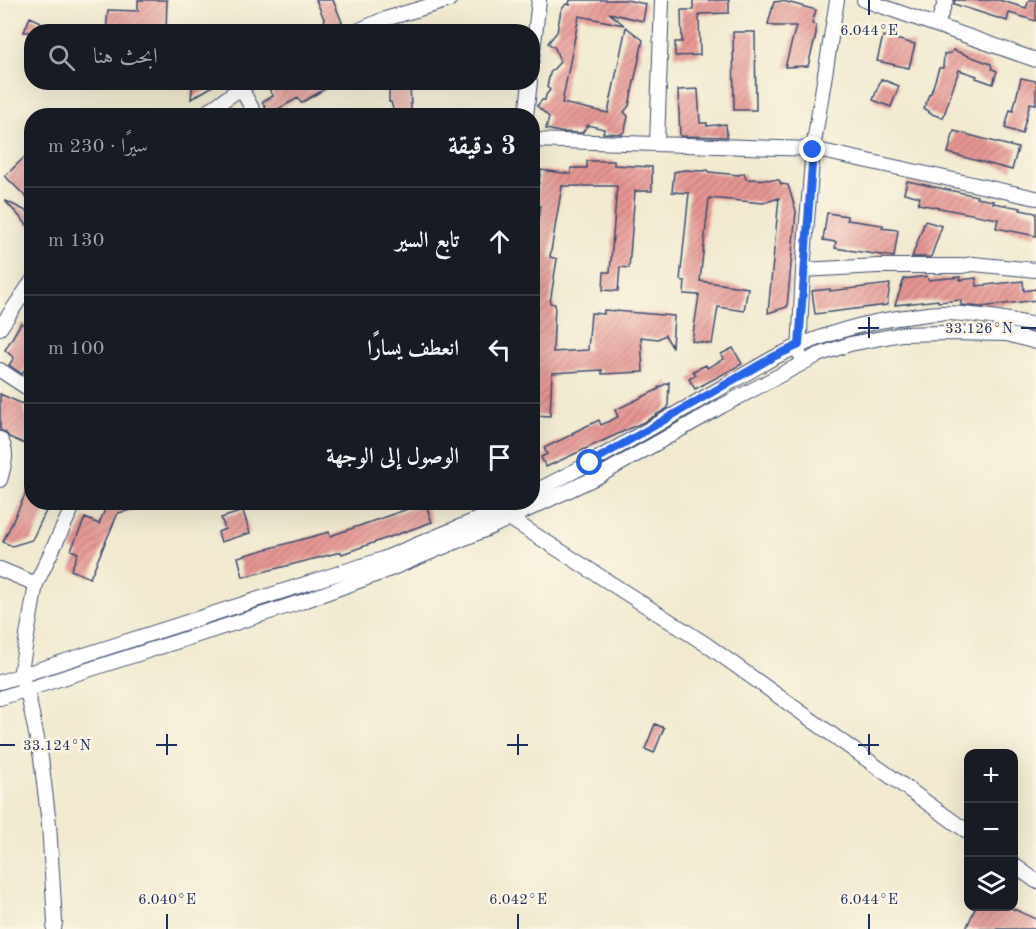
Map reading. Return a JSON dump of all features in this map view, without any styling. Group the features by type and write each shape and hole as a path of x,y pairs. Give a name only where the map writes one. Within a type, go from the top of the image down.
{"street":[{"path":"373,24 449,0"},
{"path":"537,24 540,0"},
{"path":"657,144 663,0"},
{"path":"800,364 803,270 813,150 837,0"},
{"path":"864,0 1036,60"},
{"path":"937,26 946,0"},
{"path":"213,108 239,90"},
{"path":"248,90 253,108"},
{"path":"527,108 529,90"},
{"path":"540,140 813,150 1036,198"},
{"path":"803,270 973,264 1036,270"},
{"path":"0,328 24,293"},
{"path":"540,489 590,463 773,357 839,331 894,318 940,313 978,315 1036,325"},
{"path":"540,504 597,477 800,364 850,344 902,334 945,333 1007,334 1036,342"},
{"path":"0,370 24,386"},
{"path":"0,439 5,445 5,462 0,480"},
{"path":"54,929 49,824 40,758 27,690 20,676 36,584 71,510"},
{"path":"491,510 509,518 707,645 964,828"},
{"path":"0,682 383,559 499,510"},
{"path":"0,698 301,602 378,574 526,510"},
{"path":"0,569 36,584"},
{"path":"1018,868 1036,881"}],"building":[{"path":"138,0 167,0 166,24 107,24 108,10 138,11"},
{"path":"316,0 333,0 342,22 326,24"},
{"path":"570,0 626,0 646,4 643,21 609,13 624,25 579,16 562,103 608,113 626,27 643,40 629,106 624,112 628,116 622,134 603,133 604,129 588,125 582,133 546,129 549,117 537,106 545,100 550,90 547,87 550,73 560,62 555,48 548,43 557,32 561,10 566,4 571,5"},
{"path":"693,0 729,0 729,13 699,14 700,55 675,56 675,42 682,42 681,10 693,10"},
{"path":"955,0 999,0 1026,8 1029,0 1036,0 1036,21 1009,13 1007,21 954,4"},
{"path":"783,1 816,10 812,24 816,25 816,34 808,66 785,67 796,26 768,24 774,2"},
{"path":"30,17 41,22 40,24 27,24"},
{"path":"733,32 755,32 756,110 734,110"},
{"path":"883,36 915,44 909,68 877,61"},
{"path":"953,50 991,64 992,69 997,71 993,84 959,70 943,118 924,109 939,68 943,68 944,54 951,53"},
{"path":"1021,78 1036,81 1036,104 1030,103 1022,134 1005,128 1010,110 1013,111"},
{"path":"881,79 899,86 891,107 873,100"},
{"path":"698,89 700,123 707,123 707,126 726,124 727,137 680,136 678,90"},
{"path":"192,90 206,90 191,99"},
{"path":"270,90 323,90 301,103 298,98 280,108 266,108 262,102 273,96"},
{"path":"389,90 410,90 411,108 393,108 389,102"},
{"path":"954,131 1018,148 1012,170 948,153"},
{"path":"24,158 24,195 5,176"},
{"path":"587,161 614,161 614,165 652,167 652,191 635,191 629,268 620,267 618,291 603,290 604,272 610,272 617,186 562,186 550,257 557,259 550,303 555,304 553,352 588,350 591,313 604,314 604,310 674,316 672,347 665,335 658,339 641,337 643,372 602,374 602,370 552,373 550,416 540,415 541,170 571,174 571,168 587,168"},
{"path":"708,170 709,172 739,175 744,173 746,179 779,180 781,184 788,185 796,211 787,307 768,313 779,198 763,203 709,198 700,281 748,288 744,311 718,307 712,344 692,341 699,295 684,294 685,281 680,280 689,193 672,192 674,172"},
{"path":"907,181 977,196 976,198 994,201 993,203 1036,213 1036,236 996,228 998,219 918,204 920,197 904,193"},
{"path":"6,202 24,210 24,221"},
{"path":"827,213 847,216 847,220 883,225 882,228 898,230 894,257 835,248 836,242 823,240"},
{"path":"925,221 942,226 931,257 912,257"},
{"path":"927,276 928,280 976,278 977,286 1023,281 1024,291 1036,289 1036,300 981,307 961,305 961,300 895,305 904,279"},
{"path":"890,284 887,305 815,314 812,291"},
{"path":"21,323 24,324 24,371 22,374 9,365 14,358 5,350"},
{"path":"733,348 742,364 695,389 689,379 696,375 693,371 706,365 707,368 724,359 721,354"},
{"path":"669,382 668,408 646,421 546,467 541,457 547,454 544,448 599,420 601,425 618,417 615,410"},
{"path":"0,394 23,404 24,444 0,430"},
{"path":"24,497 24,510 46,510 32,540 12,546 3,542"},
{"path":"105,510 132,510 118,513 90,578 71,570 78,553 71,550 85,518 99,524"},
{"path":"405,510 428,510 432,522 342,554 341,552 243,577 238,557 329,532 330,536"},
{"path":"243,511 250,533 221,542 218,532 225,529 221,518"},
{"path":"655,724 664,728 654,753 645,749"},
{"path":"974,911 1018,911 1036,919 1036,929 966,929"}],"route":[{"path":"590,463 773,357 799,345 813,150"}]}
